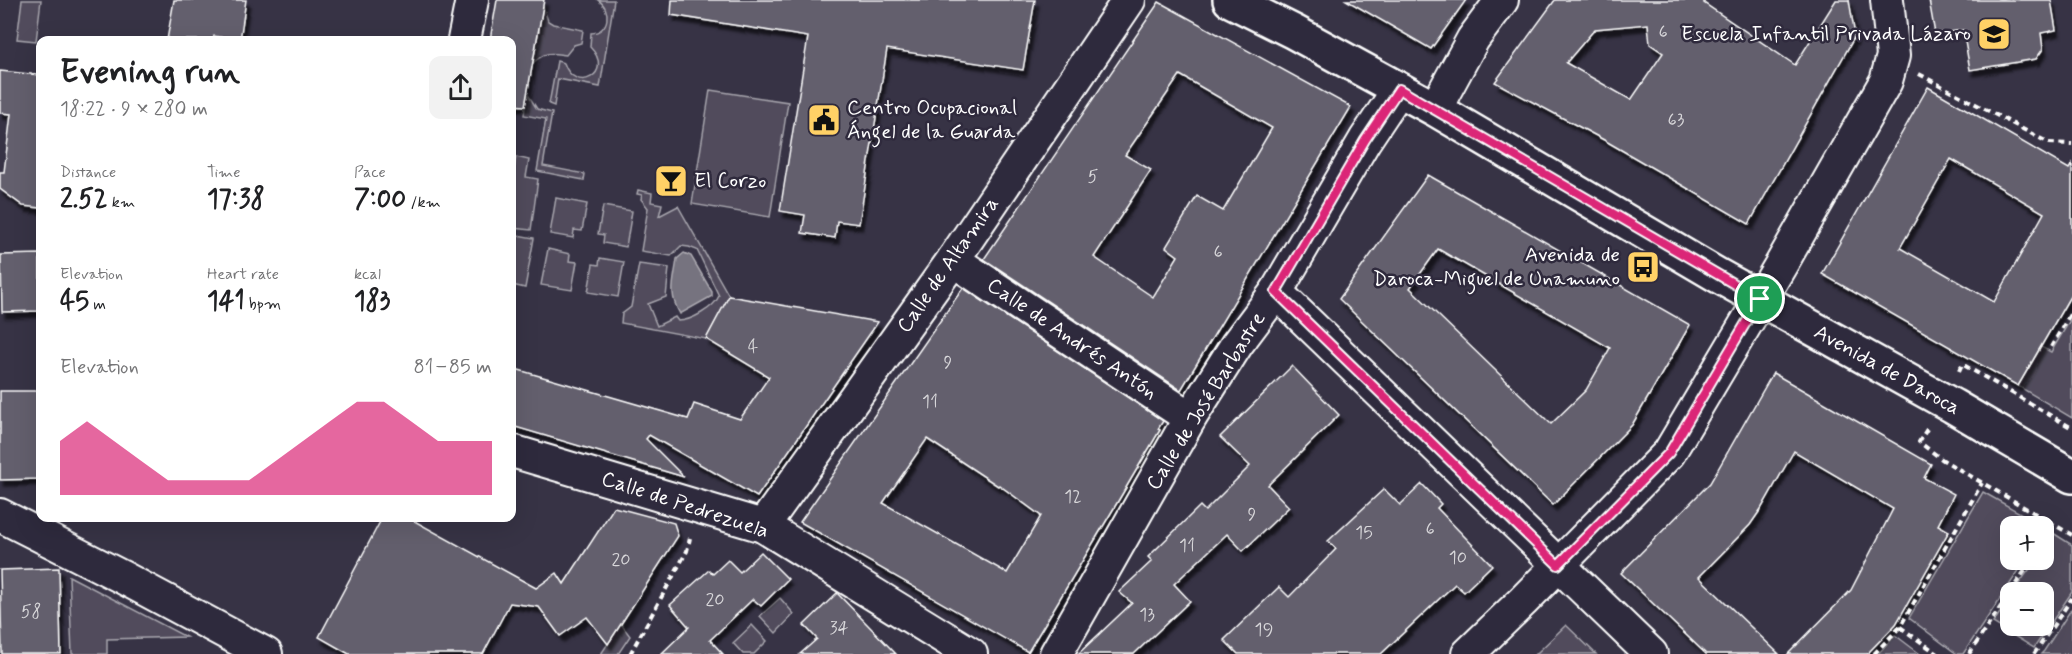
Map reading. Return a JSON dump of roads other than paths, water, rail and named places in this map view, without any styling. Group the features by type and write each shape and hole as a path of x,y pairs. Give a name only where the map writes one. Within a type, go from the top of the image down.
{"main road":[{"name":"Avenida de Daroca","path":"1230,0 1435,109 1760,299 1953,406 2072,476"}],"street":[{"path":"465,36 472,0"},
{"name":"Calle de Altamira","path":"763,526 953,260 1129,0"},
{"path":"1435,109 1473,39 1502,0"},
{"path":"1468,654 1669,453 1782,263 1886,81 1893,56 1887,0"},
{"name":"Calle de José Barbastre","path":"1056,654 1190,418 1237,344 1276,292 1370,133 1399,89"},
{"name":"Calle de Andrés Antón","path":"953,260 1190,418"},
{"path":"1276,292 1651,654"},
{"name":"Calle de Pedrezuela","path":"516,452 763,526 971,654"},
{"path":"0,515 266,654"}],"place":[{"name":"Escuela Infantil Privada Lázaro","path":"1994,34"},
{"name":"Centro Ocupacional Ángel de la Guarda","path":"824,120"},
{"name":"El Corzo","path":"671,181"},
{"name":"Avenida de Daroca-Miguel de Unamuno","path":"1643,267"}]}
